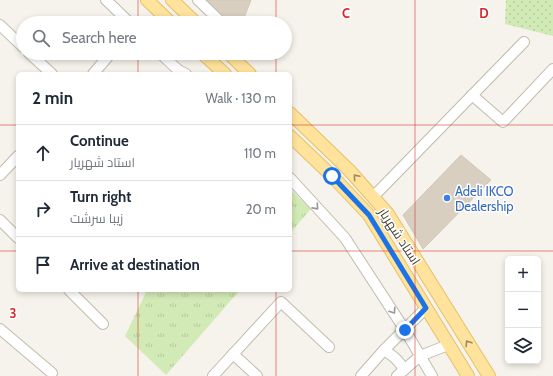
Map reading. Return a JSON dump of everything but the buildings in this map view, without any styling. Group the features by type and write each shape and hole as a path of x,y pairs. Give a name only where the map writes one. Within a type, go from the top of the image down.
{"main road":[{"path":"147,0 164,16"},
{"path":"172,0 189,16"},
{"path":"210,60 223,72"},
{"path":"235,60 248,72"},
{"name":"استاد شهریار","path":"292,115 350,170 388,214 489,376"},
{"name":"استاد شهریار","path":"292,138 332,176 369,215 468,376"}],"street":[{"path":"106,0 123,16"},
{"path":"198,0 215,16"},
{"path":"0,25 16,40"},
{"path":"373,197 524,42"},
{"path":"37,60 50,72"},
{"path":"95,72 105,60"},
{"path":"167,60 182,72"},
{"path":"472,95 502,122 553,69"},
{"path":"0,175 16,158"},
{"path":"292,180 345,238 405,330 432,376"},
{"path":"0,220 16,236"},
{"path":"71,292 102,324"},
{"path":"213,376 281,302 329,347"},
{"path":"361,376 384,350 426,308"},
{"path":"0,329 52,373"},
{"path":"400,373 420,356 448,344"},
{"path":"384,350 400,362 400,373"},
{"path":"233,354 257,376"}],"green space":[{"path":"506,0 553,0 553,36 505,24"},
{"path":"292,191 311,209 292,231"},
{"path":"146,292 238,292 166,375 125,336"}],"place":[{"name":"Adeli IKCO Dealership","path":"447,198"}],"route":[{"path":"332,176 369,215 426,308 405,330"}]}
